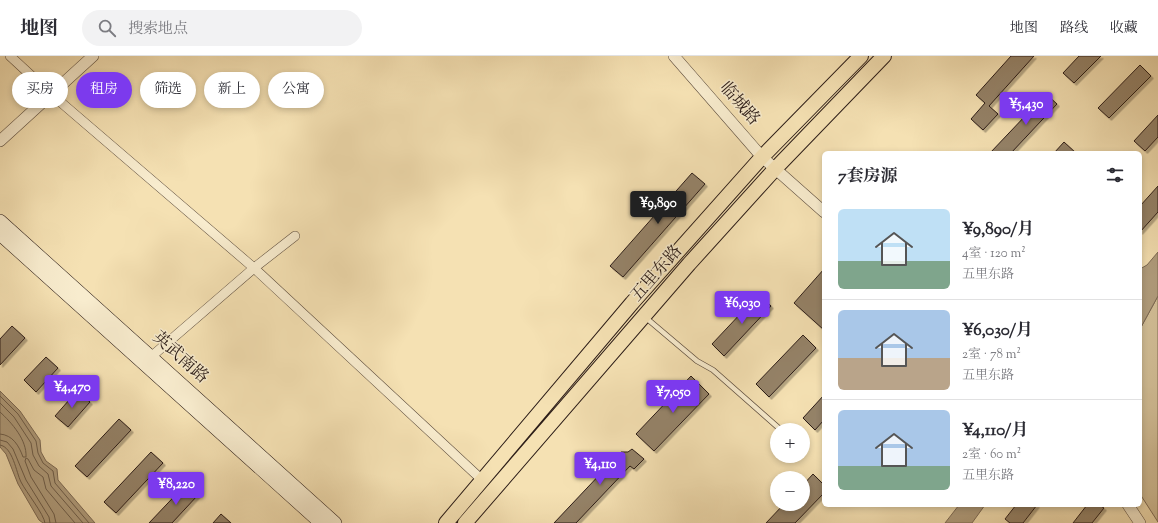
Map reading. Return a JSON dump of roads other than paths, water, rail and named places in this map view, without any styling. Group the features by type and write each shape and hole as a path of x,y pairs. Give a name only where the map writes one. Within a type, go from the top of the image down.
{"main road":[{"name":"五里东路","path":"446,523 481,479 632,303 762,157 861,56"},
{"name":"五里东路","path":"465,523 644,316 775,169 884,56"},
{"name":"英武南路","path":"0,220 335,523"},
{"name":"英武南路","path":"0,234 321,523"}],"street":[{"path":"10,56 27,72"},
{"path":"68,78 93,56"},
{"name":"临城路","path":"674,56 762,157 822,210"},
{"path":"0,141 35,108"},
{"path":"66,108 254,268 481,479"},
{"path":"152,356 254,268 295,236"},
{"path":"1129,507 1140,523"}],"lane":[{"path":"644,316 697,361 713,370 773,423"}],"water":[{"path":"1158,252 1158,296 1142,325 1142,268 1147,265"},
{"path":"0,391 20,411 40,440 41,452 46,461 57,469 58,480 95,523 43,523 39,520 18,484 6,454 0,447"},
{"path":"957,507 984,507 972,523 945,523"}]}
